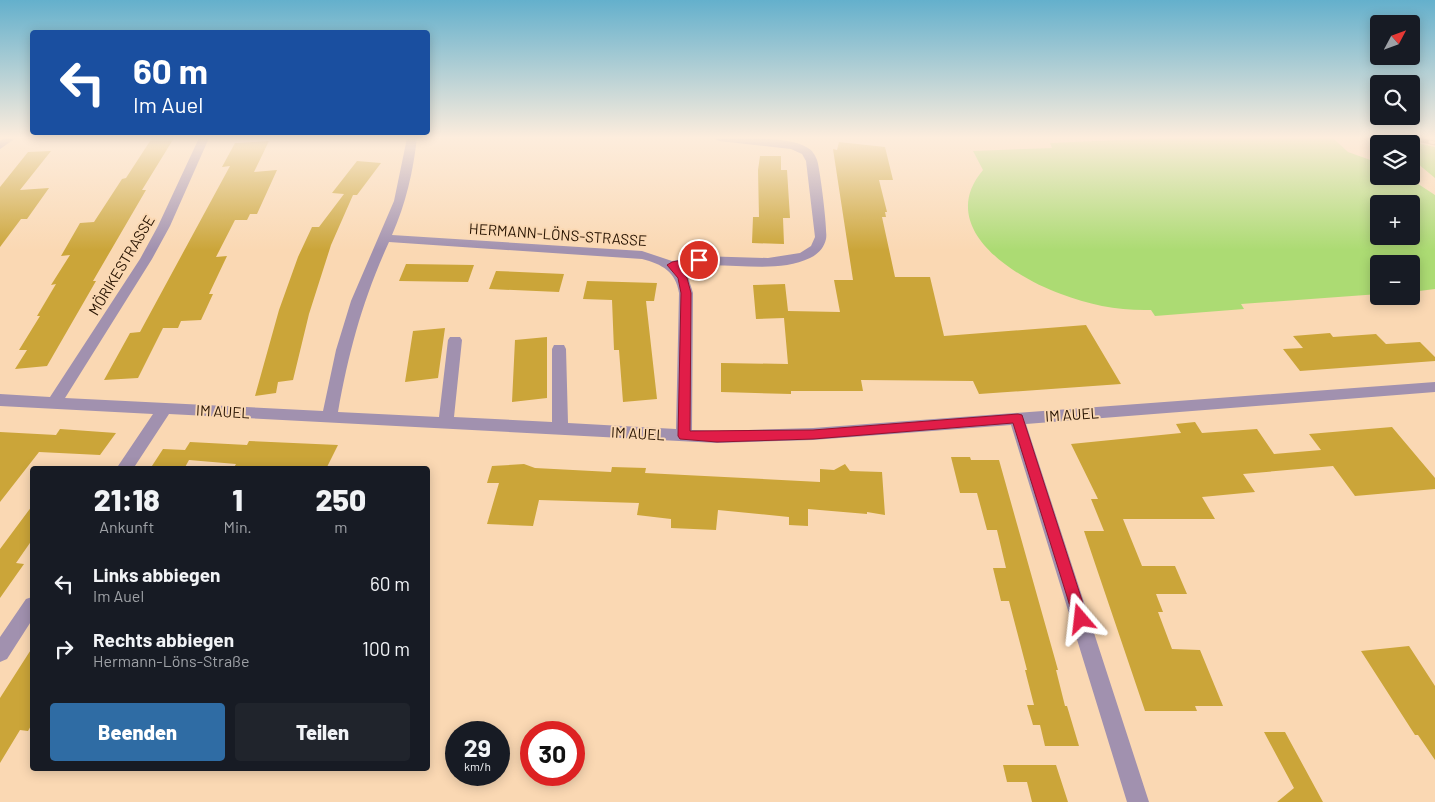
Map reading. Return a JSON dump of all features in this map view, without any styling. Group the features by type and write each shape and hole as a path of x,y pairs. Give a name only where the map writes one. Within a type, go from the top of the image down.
{"street":[{"name":"MÖRIKESTRASSE","path":"54,403 150,252 168,217 186,175"},
{"path":"329,417 340,360 352,319 363,286 385,238 404,187 406,175"},
{"path":"684,436 686,293 682,278 672,265 699,260 791,260 806,255 820,244 821,237 814,175"},
{"name":"HERMANN-LÖNS-STRASSE","path":"385,238 642,255 658,258 672,265"},
{"path":"446,423 455,340"},
{"path":"559,349 560,429"},
{"name":"IM AUEL","path":"0,400 717,437 813,434 1435,387"},
{"path":"126,466 165,408"},
{"path":"1018,418 1138,802"},
{"path":"0,653 30,608"}],"green space":[{"path":"980,175 1370,175 1370,185 1420,185 1435,195 1435,289 1420,291 1420,255 1370,255 1370,295 1241,304 1244,309 1155,316 1151,310 1105,306 1083,301 1042,286 1022,275 986,247 974,230 968,211 971,191"}],"building":[{"path":"9,175 32,175 20,190 49,188 27,219 21,219 0,247 0,187"},
{"path":"128,175 151,175 142,190 146,190 93,281 96,281 47,366 15,369 27,350 19,350 40,316 37,316 56,284 51,285 70,255 61,256 80,223 94,222 122,179"},
{"path":"225,175 275,175 257,214 250,214 247,220 235,220 216,257 227,256 209,294 213,294 201,320 181,321 178,328 163,328 138,378 104,380 130,333 140,332"},
{"path":"346,175 372,175 357,195 353,195 331,245 309,314 293,380 278,382 276,393 255,396 279,310 298,257 312,227 319,227 344,194 332,193"},
{"path":"758,175 787,175 790,218 783,218 784,244 752,243 753,217 759,217"},
{"path":"837,175 892,175 893,180 879,180 887,212 885,212 886,217 882,217 895,277 930,277 944,336 1086,325 1121,384 979,394 973,381 861,380 863,391 791,391 791,394 721,392 721,363 788,364 784,318 756,319 753,285 785,284 788,311 840,312 834,280 853,280"},
{"path":"406,264 474,265 468,282 399,281"},
{"path":"496,271 564,274 559,292 489,289"},
{"path":"587,281 657,283 654,301 646,301 657,399 623,402 619,350 614,350 612,300 583,299"},
{"path":"445,328 438,378 405,382 413,331"},
{"path":"1330,333 1333,337 1376,334 1386,344 1420,342 1435,357 1435,361 1300,371 1283,349 1303,348 1293,336"},
{"path":"547,337 547,398 512,402 515,340"},
{"path":"1195,422 1202,433 1257,429 1274,454 1321,450 1309,434 1392,427 1435,478 1435,489 1355,496 1333,466 1243,474 1255,492 1202,497 1215,519 1123,519 1142,566 1175,566 1187,594 1156,594 1163,612 1158,612 1172,649 1200,650 1223,706 1195,706 1197,711 1145,711 1084,531 1104,531 1091,499 1098,499 1071,444 1181,433 1176,424"},
{"path":"60,429 116,433 100,455 39,452 0,502 0,432 56,435"},
{"path":"249,441 338,445 328,466 235,466 236,464 189,460 186,466 152,466 163,449 185,450 190,442 247,445"},
{"path":"951,457 970,457 971,460 999,460 1058,670 1056,670 1065,706 1067,706 1079,746 1045,746 1040,725 1033,725 1027,705 1034,705 1025,670 1027,670 1009,601 1001,601 993,568 1006,568 997,530 987,530 977,493 960,493"},
{"path":"524,464 535,468 611,472 612,467 646,468 645,473 820,482 820,469 834,470 845,464 850,471 882,472 885,515 867,512 867,514 808,509 808,526 789,525 789,517 718,510 716,530 671,528 671,519 637,515 639,503 539,500 533,526 487,524 499,483 487,483 492,466"},
{"path":"30,509 30,543 16,563 24,564 0,598 0,549"},
{"path":"1409,646 1435,686 1435,760 1418,735 1415,735 1361,651"},
{"path":"30,651 30,728 28,731 20,730 0,763 0,698"},
{"path":"1264,732 1285,732 1323,802 1277,802 1294,788"},
{"path":"1003,765 1056,765 1068,802 1032,802 1027,782 1007,782"}],"route":[{"path":"699,260 672,265 685,284 686,293 684,436 717,437 813,434 1018,418 1081,619"}]}
